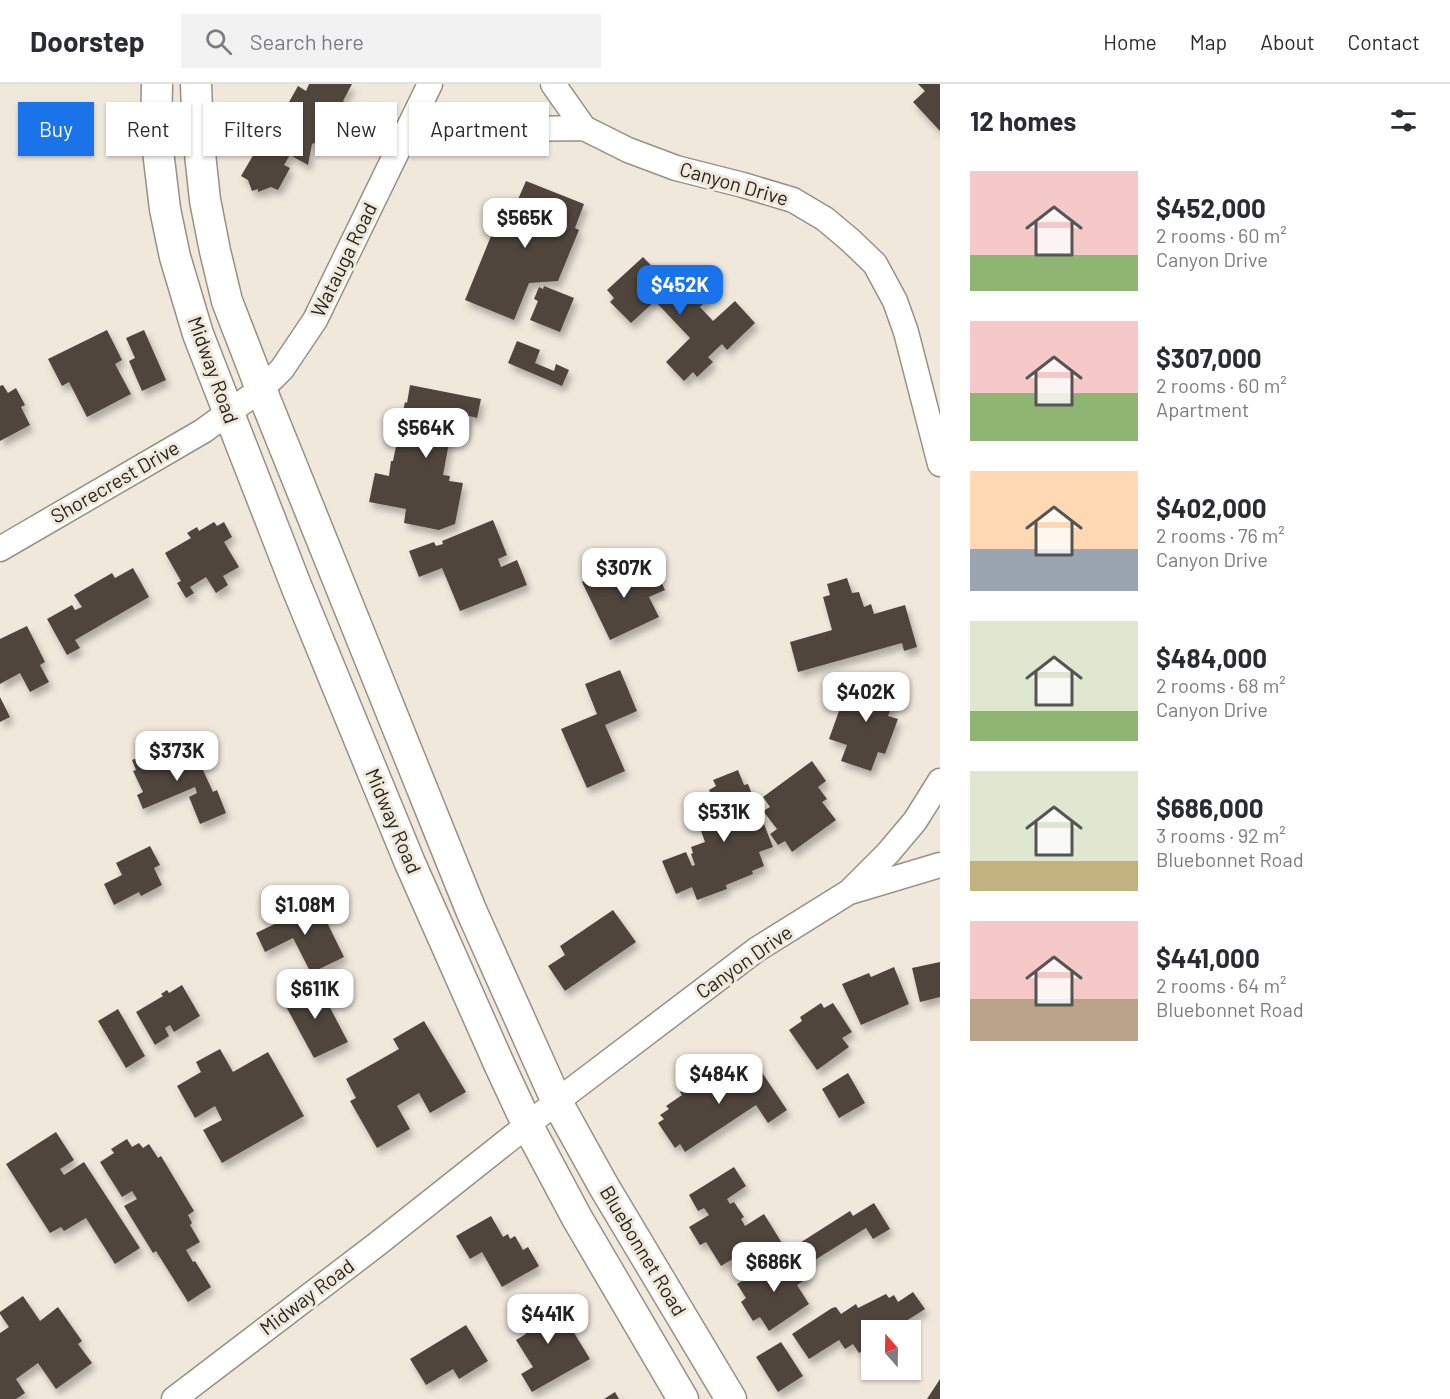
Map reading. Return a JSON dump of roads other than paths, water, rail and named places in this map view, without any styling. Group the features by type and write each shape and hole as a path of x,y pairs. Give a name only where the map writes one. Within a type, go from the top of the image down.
{"main road":[{"name":"Midway Road","path":"157,84 156,134 165,209 175,257 198,334 297,588 410,863 528,1126"},
{"name":"Midway Road","path":"196,84 198,135 205,200 227,301 471,910 557,1102"},
{"name":"Bluebonnet Road","path":"557,1102 603,1185 731,1399"},
{"name":"Bluebonnet Road","path":"528,1126 577,1218 683,1399"}],"street":[{"name":"Watauga Road","path":"229,413 261,389 282,369 315,320 430,84"},
{"name":"Canyon Drive","path":"553,84 584,128"},
{"name":"Canyon Drive","path":"402,142 437,140 499,129 584,128 628,150 676,168 793,200 825,219 875,264 896,301 940,464"},
{"name":"Shorecrest Drive","path":"0,549 203,431 229,413"},
{"name":"Canyon Drive","path":"528,1126 756,950 849,892 888,853 915,821 940,782"},
{"path":"849,892 940,865"},
{"name":"Midway Road","path":"174,1399 528,1126"}]}
